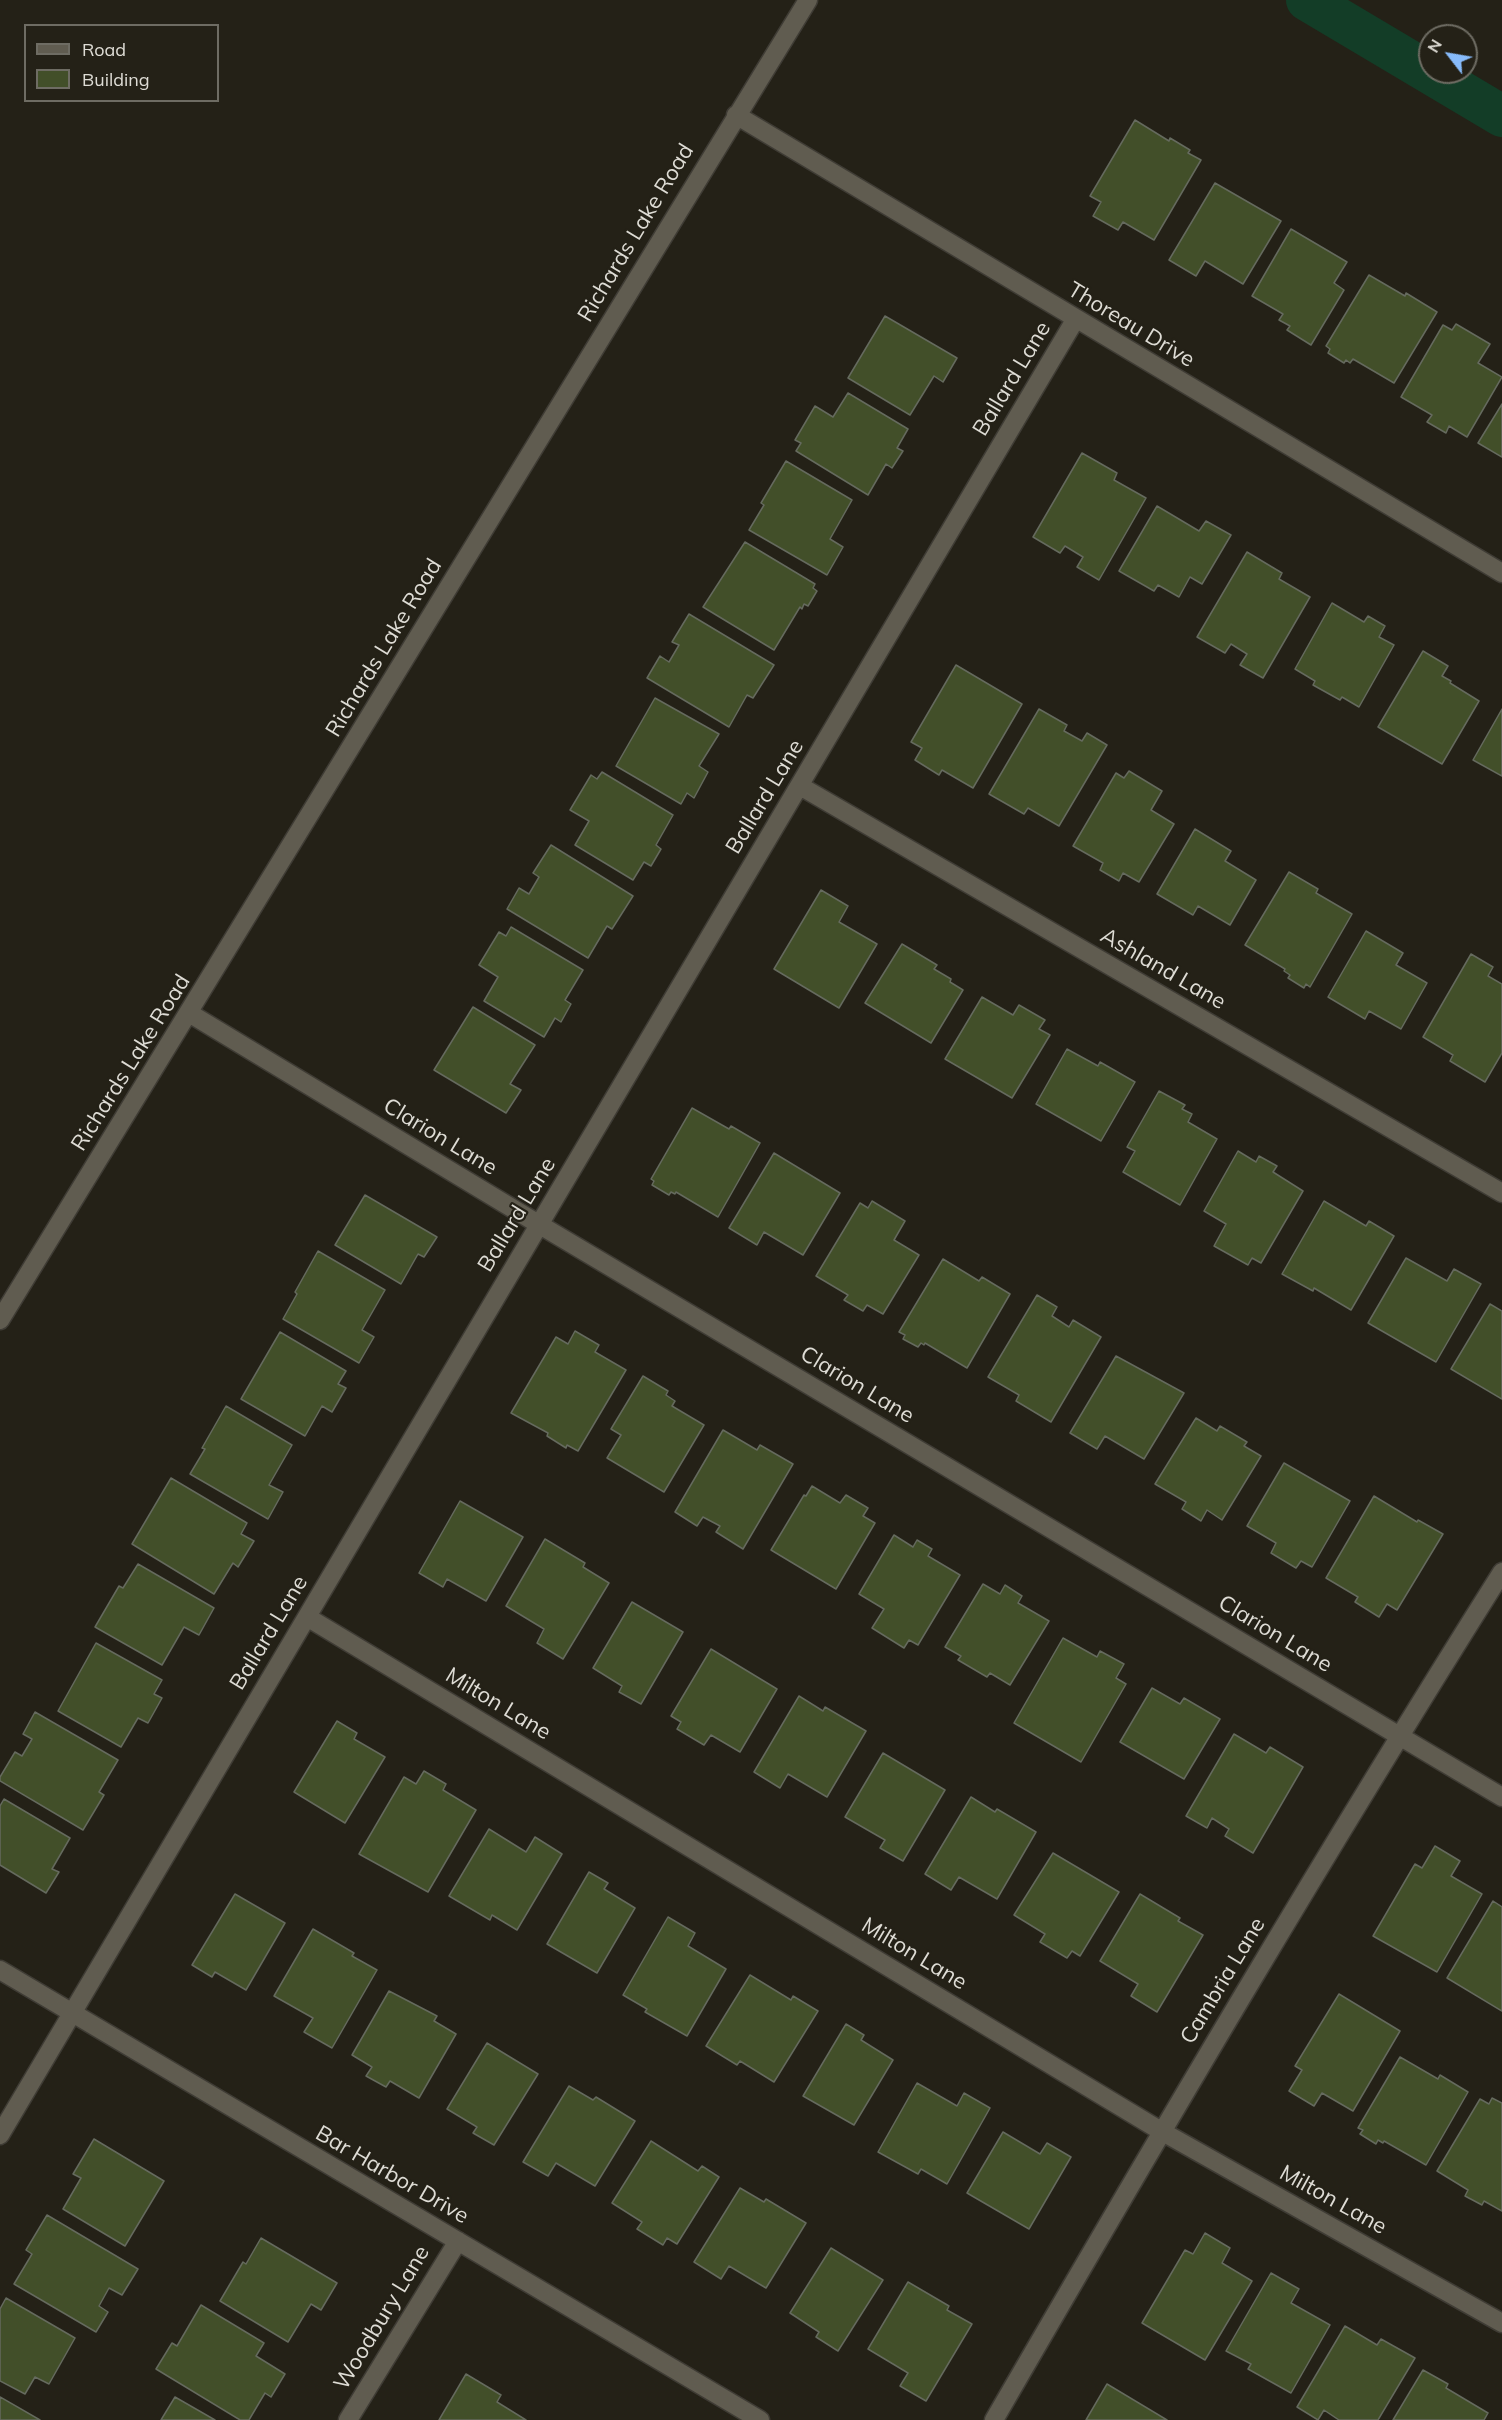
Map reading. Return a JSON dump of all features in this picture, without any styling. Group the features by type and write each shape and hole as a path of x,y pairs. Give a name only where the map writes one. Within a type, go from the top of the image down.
{"street":[{"name":"Richards Lake Road","path":"0,1320 808,0"},
{"name":"Thoreau Drive","path":"736,115 1075,320 1502,573"},
{"name":"Ballard Lane","path":"0,2135 1075,320"},
{"name":"Ashland Lane","path":"800,786 1502,1193"},
{"name":"Clarion Lane","path":"189,1013 540,1225 1502,1797"},
{"name":"Cambria Lane","path":"994,2420 1161,2131 1399,1735 1502,1572"},
{"name":"Milton Lane","path":"307,1617 1161,2131 1502,2323"},
{"name":"Bar Harbor Drive","path":"0,1970 760,2420"},
{"name":"Woodbury Lane","path":"348,2420 458,2241"}],"building":[{"path":"1135,120 1169,141 1170,138 1190,150 1188,153 1201,160 1154,240 1123,222 1118,230 1093,216 1101,202 1090,196"},
{"path":"1215,183 1281,221 1243,284 1205,261 1196,276 1169,260"},
{"path":"1291,229 1347,262 1334,283 1344,290 1311,345 1287,330 1290,326 1279,320 1283,314 1252,296"},
{"path":"1369,275 1405,296 1406,293 1437,312 1394,383 1353,359 1350,363 1346,360 1344,363 1328,353 1330,349 1326,346"},
{"path":"885,316 957,358 943,382 934,376 910,415 848,378"},
{"path":"1456,324 1490,344 1478,363 1502,377 1467,437 1449,426 1446,433 1427,422 1432,415 1401,397 1443,325 1452,330"},
{"path":"848,393 908,429 897,448 903,451 892,468 886,464 868,495 796,451 801,443 795,440 815,406 833,417"},
{"path":"1502,404 1502,457 1478,443"},
{"path":"1082,453 1117,473 1114,480 1146,498 1099,580 1077,567 1083,557 1065,546 1060,553 1033,537"},
{"path":"786,461 852,500 830,539 843,547 827,575 749,530 764,505 761,503"},
{"path":"1157,506 1199,531 1206,521 1231,535 1202,584 1190,577 1179,597 1158,585 1154,591 1119,571"},
{"path":"745,542 815,584 813,588 817,591 808,606 804,604 802,609 800,607 774,650 703,607"},
{"path":"1247,552 1282,573 1279,579 1310,597 1263,678 1240,665 1247,654 1231,644 1225,653 1197,637"},
{"path":"1332,603 1364,622 1368,616 1385,626 1379,637 1394,645 1359,707 1342,697 1340,700 1313,685 1315,681 1295,669"},
{"path":"689,614 774,665 753,698 747,695 729,727 647,678 660,656 669,662 679,645 672,642"},
{"path":"1423,651 1448,666 1442,676 1479,701 1442,764 1378,727"},
{"path":"956,665 1022,704 973,788 942,770 939,775 915,760 922,748 911,742"},
{"path":"655,698 719,734 699,766 708,772 694,798 687,793 681,804 616,766"},
{"path":"1039,709 1067,725 1064,731 1082,741 1087,733 1107,745 1059,826 1028,808 1024,814 989,794"},
{"path":"1502,709 1502,776 1473,760"},
{"path":"1129,771 1162,791 1151,810 1174,824 1139,882 1123,873 1119,881 1100,870 1103,863 1073,846 1116,773 1124,778"},
{"path":"602,772 673,815 656,845 661,849 651,866 644,862 633,880 575,845 589,821 570,810 591,775 597,779"},
{"path":"1195,829 1231,851 1225,861 1256,880 1230,925 1198,906 1193,915 1157,894"},
{"path":"551,845 633,896 612,929 607,926 588,958 507,909 519,888 529,894 539,877 533,873"},
{"path":"1289,872 1318,889 1316,893 1352,914 1310,987 1306,984 1304,988 1288,978 1290,975 1284,971 1285,969 1245,945"},
{"path":"821,890 848,906 839,922 877,944 839,1008 774,969"},
{"path":"511,927 583,970 565,1000 571,1004 561,1022 555,1018 544,1037 484,1001 498,977 479,965 499,932 506,936"},
{"path":"1366,931 1403,953 1396,965 1427,983 1401,1029 1369,1011 1365,1019 1328,997"},
{"path":"902,944 937,965 934,969 951,979 950,982 963,990 931,1043 865,1003"},
{"path":"1471,954 1493,967 1488,976 1502,984 1502,1053 1485,1082 1450,1061 1453,1055 1423,1037"},
{"path":"982,997 1013,1015 1019,1005 1045,1020 1039,1029 1050,1035 1012,1098 945,1059"},
{"path":"473,1007 535,1045 510,1084 521,1090 506,1113 434,1070"},
{"path":"1067,1049 1098,1066 1100,1062 1135,1082 1101,1141 1036,1104"},
{"path":"1159,1091 1185,1105 1182,1109 1192,1114 1188,1122 1217,1139 1180,1205 1123,1172 1135,1151 1127,1147"},
{"path":"692,1108 729,1129 731,1126 760,1143 718,1217 676,1192 675,1194 671,1192 669,1195 652,1185 654,1181 651,1179"},
{"path":"1238,1151 1256,1162 1259,1156 1277,1166 1273,1172 1303,1191 1261,1263 1252,1258 1248,1265 1214,1246 1226,1224 1204,1211"},
{"path":"774,1153 840,1193 803,1255 764,1232 757,1245 729,1228"},
{"path":"365,1195 437,1237 424,1257 418,1254 401,1284 335,1245"},
{"path":"872,1201 905,1221 894,1240 919,1255 883,1314 867,1305 863,1311 844,1300 848,1295 816,1276 860,1203 868,1208"},
{"path":"1324,1201 1366,1226 1369,1221 1394,1236 1351,1310 1314,1288 1313,1291 1282,1274"},
{"path":"318,1251 385,1290 362,1330 374,1337 359,1363 283,1319"},
{"path":"1406,1258 1447,1281 1454,1269 1481,1284 1436,1362 1368,1323"},
{"path":"943,1259 979,1281 982,1277 1010,1294 967,1368 925,1343 924,1345 921,1343 918,1347 903,1339 905,1335 899,1332"},
{"path":"1037,1295 1057,1307 1052,1316 1069,1327 1073,1320 1101,1337 1051,1422 1016,1401 1019,1395 988,1377"},
{"path":"1490,1304 1502,1311 1502,1399 1451,1369"},
{"path":"575,1331 599,1345 595,1352 626,1370 578,1451 567,1445 566,1448 547,1436 548,1433 511,1413 556,1337 568,1344"},
{"path":"280,1332 346,1371 338,1384 346,1388 332,1412 322,1406 305,1436 241,1399"},
{"path":"1116,1356 1184,1393 1144,1459 1105,1436 1097,1449 1070,1433"},
{"path":"643,1376 668,1391 666,1395 675,1401 672,1406 704,1425 664,1492 607,1458 621,1435 611,1429"},
{"path":"226,1406 292,1445 269,1485 283,1492 268,1519 190,1474"},
{"path":"1196,1418 1217,1431 1220,1426 1247,1442 1244,1446 1261,1456 1222,1520 1207,1510 1201,1521 1182,1509 1186,1502 1155,1484"},
{"path":"723,1430 757,1450 760,1445 793,1464 743,1549 716,1532 720,1526 703,1517 697,1526 675,1512"},
{"path":"1284,1463 1350,1501 1312,1567 1301,1561 1296,1568 1271,1553 1276,1543 1247,1526"},
{"path":"171,1478 247,1523 241,1534 254,1541 238,1567 233,1563 214,1594 132,1544"},
{"path":"812,1486 840,1503 846,1495 868,1508 863,1516 875,1523 836,1589 771,1550 804,1495 806,1496"},
{"path":"1374,1496 1417,1522 1418,1520 1443,1534 1397,1610 1387,1604 1379,1617 1355,1602 1358,1597 1326,1578"},
{"path":"460,1501 523,1537 486,1601 447,1579 443,1587 419,1573"},
{"path":"894,1535 913,1547 917,1540 932,1549 928,1556 960,1575 918,1645 909,1640 904,1648 872,1628 884,1609 859,1594"},
{"path":"545,1539 585,1563 583,1567 609,1583 563,1659 537,1643 544,1629 506,1606"},
{"path":"138,1564 214,1608 199,1635 184,1627 162,1665 95,1627 119,1586 123,1588"},
{"path":"983,1584 1000,1594 1005,1585 1022,1596 1018,1603 1049,1621 1010,1685 990,1673 987,1677 958,1660 961,1656 945,1647"},
{"path":"632,1602 683,1632 641,1704 619,1692 622,1686 593,1668"},
{"path":"1063,1638 1097,1657 1100,1651 1124,1664 1116,1678 1126,1684 1081,1762 1014,1723"},
{"path":"96,1643 162,1680 154,1694 162,1698 148,1723 138,1718 121,1747 58,1711"},
{"path":"711,1649 777,1689 740,1752 711,1735 704,1745 677,1729 681,1722 671,1716"},
{"path":"1152,1688 1180,1704 1184,1698 1220,1719 1184,1779 1120,1742"},
{"path":"799,1696 823,1711 825,1707 866,1731 827,1797 788,1774 780,1788 754,1772"},
{"path":"35,1712 118,1760 99,1792 104,1795 83,1830 0,1781 0,1777 15,1752 22,1756 32,1739 23,1734"},
{"path":"337,1721 357,1733 354,1739 385,1757 345,1823 294,1792"},
{"path":"1234,1734 1266,1753 1270,1747 1303,1767 1253,1853 1225,1836 1229,1829 1212,1818 1207,1828 1186,1816"},
{"path":"883,1753 945,1790 903,1861 880,1848 885,1840 845,1817"},
{"path":"424,1771 446,1784 443,1790 476,1810 428,1892 359,1854 404,1777 416,1784"},
{"path":"971,1797 995,1812 997,1809 1036,1832 997,1899 959,1877 951,1890 925,1874"},
{"path":"4,1799 70,1838 52,1869 59,1872 46,1893 0,1865 0,1806"},
{"path":"489,1829 526,1852 535,1837 562,1854 517,1930 492,1915 490,1920 449,1896"},
{"path":"1435,1846 1460,1861 1451,1876 1482,1894 1437,1972 1373,1936 1415,1864 1422,1868"},
{"path":"1053,1853 1119,1892 1080,1956 1072,1951 1067,1958 1040,1942 1045,1934 1014,1915"},
{"path":"589,1872 608,1883 604,1889 635,1908 597,1973 547,1944"},
{"path":"235,1894 285,1923 246,1990 215,1972 212,1977 192,1965"},
{"path":"1140,1894 1180,1918 1178,1921 1203,1935 1157,2012 1131,1996 1138,1984 1100,1961"},
{"path":"1493,1901 1502,1907 1502,2011 1447,1978"},
{"path":"668,1917 695,1933 688,1946 726,1969 687,2036 645,2012 647,2009 623,1995"},
{"path":"313,1929 354,1953 352,1956 377,1970 332,2048 304,2032 313,2018 274,1996"},
{"path":"750,1975 791,2000 793,1996 818,2011 774,2082 740,2061 737,2065 706,2046"},
{"path":"389,1991 437,2016 434,2021 456,2034 419,2098 390,2081 386,2087 366,2076 372,2067 352,2055"},
{"path":"1339,1994 1400,2031 1353,2111 1322,2093 1314,2106 1289,2091 1302,2070 1295,2066"},
{"path":"846,2024 864,2035 861,2040 893,2060 854,2125 803,2096"},
{"path":"487,2043 538,2074 494,2145 473,2133 477,2127 447,2109"},
{"path":"1400,2057 1438,2079 1440,2075 1468,2092 1426,2165 1384,2141 1383,2143 1378,2140 1376,2144 1360,2134 1363,2130 1358,2128"},
{"path":"917,2083 957,2106 964,2093 990,2108 947,2184 921,2169 918,2174 878,2152"},
{"path":"569,2086 593,2100 596,2097 635,2121 595,2186 556,2163 548,2176 523,2162"},
{"path":"1492,2098 1502,2103 1502,2211 1484,2201 1482,2205 1465,2196 1468,2190 1437,2171 1480,2099 1489,2104"},
{"path":"1003,2132 1040,2154 1047,2143 1071,2157 1029,2229 967,2193"},
{"path":"94,2139 164,2181 125,2246 63,2209 81,2178 73,2174"},
{"path":"651,2141 698,2171 702,2166 719,2177 677,2244 667,2238 663,2245 637,2229 642,2222 612,2203"},
{"path":"740,2188 764,2202 766,2199 806,2223 766,2288 729,2266 721,2279 694,2262"},
{"path":"47,2215 138,2269 122,2295 109,2288 99,2306 108,2312 96,2332 14,2284 32,2254 26,2250"},
{"path":"1205,2233 1230,2248 1222,2263 1252,2281 1205,2360 1142,2323 1185,2250 1193,2254"},
{"path":"261,2238 337,2283 321,2310 311,2304 288,2342 220,2301 243,2262 246,2264"},
{"path":"831,2248 883,2280 838,2351 816,2337 819,2332 790,2313"},
{"path":"1271,2273 1299,2289 1291,2303 1330,2325 1291,2393 1248,2369 1251,2364 1226,2351"},
{"path":"908,2282 949,2306 947,2310 972,2324 926,2401 900,2386 908,2373 868,2349"},
{"path":"6,2298 75,2338 49,2384 35,2377 25,2394 0,2381 0,2309"},
{"path":"201,2305 264,2343 256,2356 285,2374 271,2397 265,2393 249,2420 240,2420 156,2369 172,2343 177,2346"},
{"path":"1345,2326 1377,2345 1381,2339 1415,2358 1378,2420 1339,2420 1324,2410 1318,2420 1297,2407"},
{"path":"1423,2370 1448,2384 1446,2388 1488,2413 1484,2420 1393,2420"},
{"path":"466,2374 501,2395 497,2402 526,2420 439,2420"},
{"path":"1107,2384 1167,2420 1086,2420"},
{"path":"0,2397 40,2420 0,2420"},
{"path":"175,2397 215,2420 161,2420"}],"waterway":[{"path":"1307,0 1502,116"}]}
